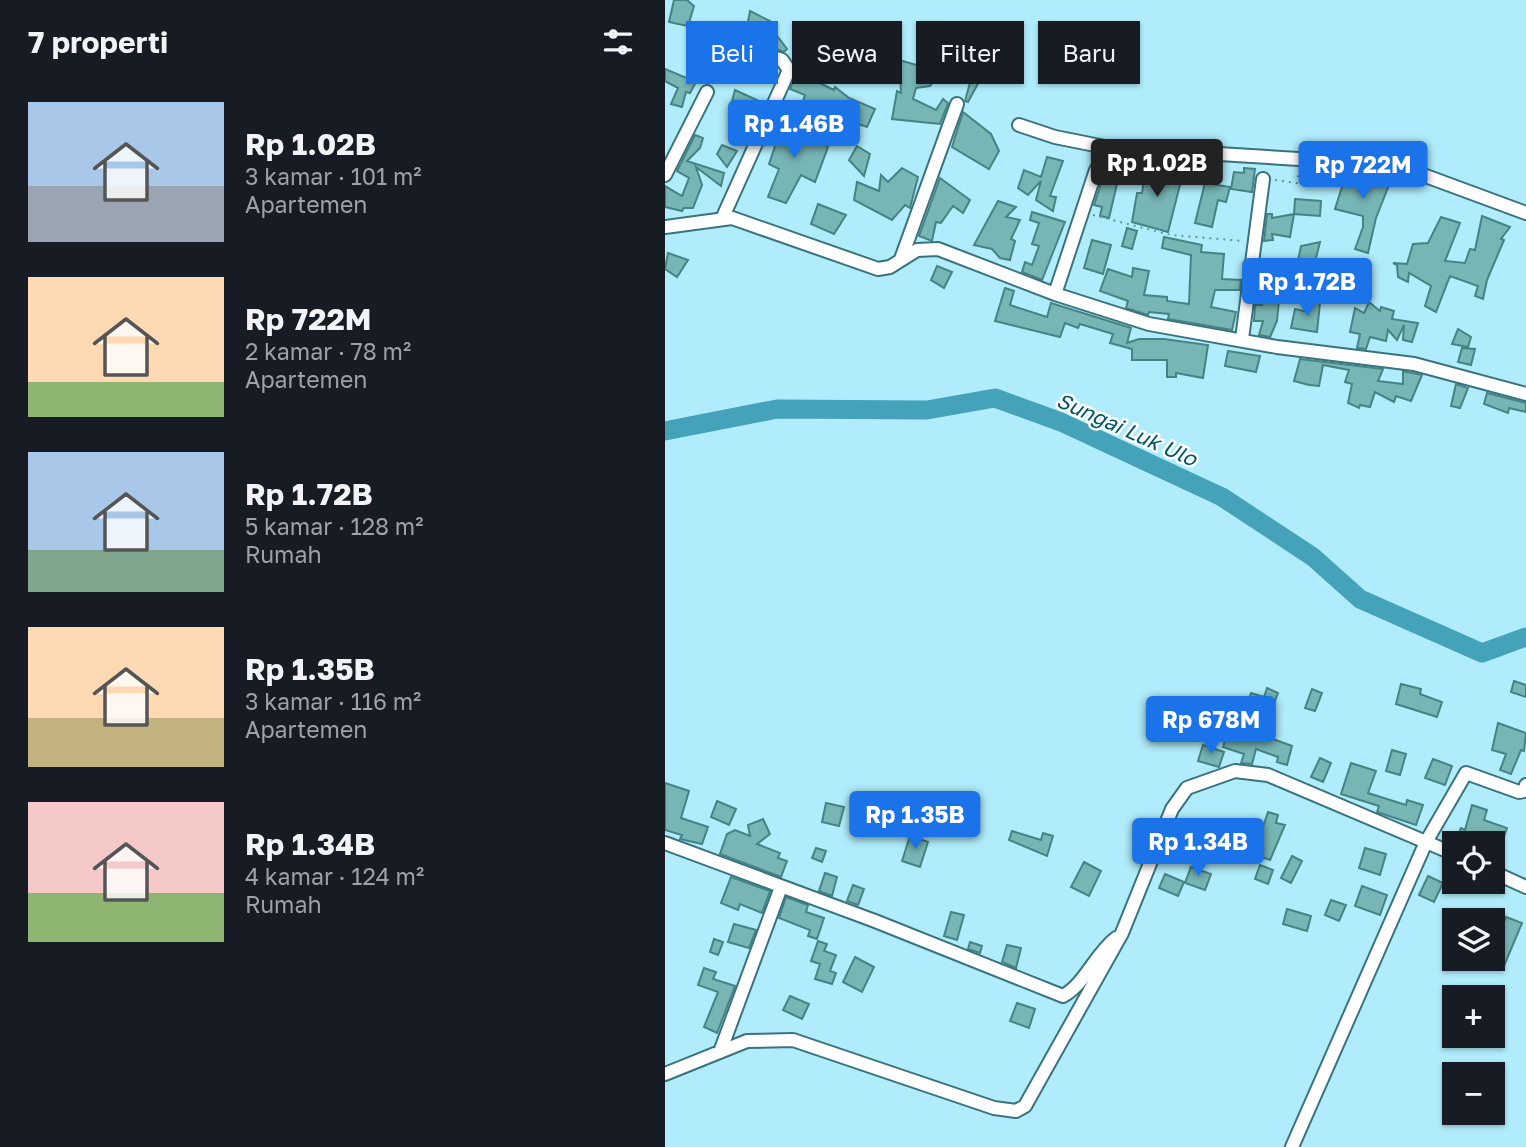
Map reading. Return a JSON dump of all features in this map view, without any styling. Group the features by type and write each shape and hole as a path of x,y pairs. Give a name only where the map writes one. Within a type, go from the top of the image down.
{"street":[{"path":"722,219 789,70 778,59"},
{"path":"665,175 671,145 707,92"},
{"path":"901,259 957,104"},
{"path":"1019,125 1055,137 1105,146 1395,164 1526,213"},
{"path":"1055,294 1096,170"},
{"path":"1242,339 1263,179"},
{"path":"665,227 732,218 878,269 890,267 927,247 938,249 1055,294 1149,324 1277,347 1414,364 1526,394"},
{"path":"665,1073 747,1041 793,1040 994,1108 1016,1111 1025,1106 1122,933 1172,809 1187,788 1235,771 1268,775 1442,849"},
{"path":"1292,1147 1426,842 1466,773 1518,792 1524,791 1526,785"},
{"path":"665,843 897,929 1063,996 1072,991 1098,954 1122,933"},
{"path":"1505,877 1526,887"},
{"path":"720,1052 781,887"}],"path":[{"path":"1263,179 1297,183 1298,174 1325,176"},
{"path":"1082,212 1171,235 1254,242"}],"building":[{"path":"674,0 687,0 694,6 686,26 669,22"},
{"path":"750,11 770,21 748,21"},
{"path":"778,37 787,49 784,52 778,50"},
{"path":"902,61 916,65 916,84 931,84 916,88 913,99 936,110 943,99 948,103 940,124 892,119 897,91 901,93"},
{"path":"665,69 686,78 686,84 695,84 690,93 686,92 682,107 671,104 678,88 665,81"},
{"path":"792,84 822,84 834,90 835,87 849,98 875,109 867,127 802,104 805,95 790,89"},
{"path":"970,84 978,84 968,102 965,101"},
{"path":"735,90 759,101 756,112 731,105"},
{"path":"963,112 991,134 999,151 989,169 952,147"},
{"path":"785,117 800,127 797,131 828,147 815,182 801,175 786,203 768,197 779,169 769,164"},
{"path":"735,123 753,129 749,138 731,133"},
{"path":"695,135 703,138 700,148 687,161 724,173 721,186 696,167 702,185 693,208 684,208 682,211 665,207 665,186 682,196 689,178 677,171"},
{"path":"722,145 737,151 727,167 717,154"},
{"path":"857,146 870,154 864,176 849,160"},
{"path":"1047,157 1063,161 1050,196 1056,197 1053,211 1036,200 1041,181 1028,195 1018,188 1024,170 1041,177"},
{"path":"1147,160 1160,162 1158,173 1182,177 1168,232 1132,222 1137,193 1142,193"},
{"path":"902,168 918,177 910,208 905,205 892,220 854,200 857,182 879,191 881,175 888,182"},
{"path":"1244,168 1255,169 1252,192 1231,189 1234,172 1244,173"},
{"path":"1347,171 1375,172 1389,185 1376,218 1368,253 1355,249 1363,227 1363,216 1335,209"},
{"path":"940,178 970,200 963,213 953,206 941,223 936,222 932,241 919,236"},
{"path":"1102,181 1117,184 1109,218 1100,216 1102,207 1094,205"},
{"path":"1205,183 1230,187 1226,202 1218,200 1212,227 1195,223"},
{"path":"1295,199 1321,201 1320,216 1294,214"},
{"path":"998,201 1016,207 1006,217 1020,220 1011,239 1015,241 1010,260 1000,258 992,249 974,245"},
{"path":"818,204 846,215 834,234 811,224"},
{"path":"1032,212 1065,222 1042,280 1022,272 1025,262 1032,265 1039,246 1032,244 1039,223 1030,220"},
{"path":"1267,214 1272,214 1272,218 1294,214 1290,237 1272,234 1273,240 1264,241"},
{"path":"1482,216 1510,227 1501,239 1504,240 1487,280 1483,299 1475,296 1478,286 1450,276 1436,312 1425,306 1431,286 1409,273 1408,282 1398,277 1397,265 1393,263 1407,264 1413,244 1428,243 1441,217 1460,223 1445,261 1465,263 1470,249 1475,250"},
{"path":"1127,228 1137,231 1132,249 1122,246"},
{"path":"1164,237 1202,245 1201,252 1224,254 1222,279 1241,280 1240,290 1215,290 1211,307 1236,312 1232,330 1168,319 1169,314 1149,312 1148,315 1126,308 1128,301 1100,291 1108,269 1132,277 1133,268 1149,271 1144,295 1167,297 1167,301 1189,304 1191,255 1162,248"},
{"path":"1092,240 1111,245 1103,274 1084,268"},
{"path":"1320,242 1312,274 1296,270 1301,246"},
{"path":"668,253 688,260 677,277 665,269"},
{"path":"937,266 952,272 944,288 931,280"},
{"path":"1005,288 1014,291 1010,305 1047,317 1051,303 1131,328 1127,343 1139,339 1164,339 1208,345 1203,378 1176,373 1176,377 1167,377 1167,360 1132,360 1132,349 1110,343 1113,334 1080,324 1078,328 1065,323 1060,337 995,321"},
{"path":"1263,288 1280,290 1277,321 1270,337 1259,335 1263,321 1254,321 1255,305 1262,305"},
{"path":"1309,302 1320,303 1317,332 1291,328 1295,309 1308,312"},
{"path":"1369,302 1380,311 1381,307 1394,311 1392,319 1418,323 1412,342 1403,340 1404,325 1397,340 1388,330 1386,341 1370,337 1366,349 1357,348 1360,334 1350,332 1355,308 1364,313"},
{"path":"1458,329 1471,337 1468,347 1452,344"},
{"path":"1462,348 1475,349 1471,365 1458,362"},
{"path":"1228,351 1260,356 1256,372 1225,366"},
{"path":"1300,359 1383,369 1378,381 1403,384 1403,371 1422,375 1411,401 1396,396 1394,402 1375,392 1370,407 1360,405 1359,408 1348,403 1352,384 1345,382 1349,370 1323,365 1319,386 1309,385 1294,381"},
{"path":"1456,384 1468,388 1460,408 1451,406"},
{"path":"1487,393 1526,403 1526,412 1509,408 1508,413 1484,404"},
{"path":"1514,681 1526,685 1526,697 1511,692"},
{"path":"1401,684 1421,689 1420,694 1442,702 1437,717 1396,704"},
{"path":"1267,688 1278,693 1262,735 1292,746 1287,765 1277,762 1278,757 1256,749 1252,764 1241,763 1244,754 1223,747 1229,727 1215,722 1221,706 1244,714 1251,693 1264,697"},
{"path":"1312,689 1322,693 1315,711 1305,708"},
{"path":"1498,723 1526,733 1524,751 1521,750 1511,774 1500,770 1506,754 1492,750"},
{"path":"1203,745 1224,752 1219,767 1198,761"},
{"path":"1392,750 1406,754 1400,775 1386,771"},
{"path":"1320,758 1331,763 1323,782 1311,777"},
{"path":"1433,759 1452,766 1445,785 1425,778"},
{"path":"1351,763 1376,771 1368,793 1406,805 1407,800 1423,805 1416,825 1377,812 1379,806 1341,794"},
{"path":"665,783 689,791 681,818 708,827 702,844 680,839 682,835 665,830"},
{"path":"717,801 736,809 729,825 711,817"},
{"path":"826,803 844,807 839,826 822,822"},
{"path":"1472,805 1487,810 1484,820 1507,828 1505,834 1505,831 1460,831 1461,828 1465,830"},
{"path":"1268,812 1278,815 1276,823 1285,825 1270,860 1243,851 1239,862 1226,857 1231,844 1242,848 1249,828 1261,833"},
{"path":"763,819 770,834 757,844 780,853 778,858 787,861 781,877 720,854 727,834 735,830 750,836 748,825"},
{"path":"1012,831 1041,840 1043,833 1053,836 1047,856 1009,840"},
{"path":"910,836 928,842 920,867 902,861"},
{"path":"816,848 826,851 822,862 812,858"},
{"path":"1365,848 1386,854 1380,875 1359,868"},
{"path":"1292,856 1302,861 1291,883 1281,878"},
{"path":"1084,862 1101,871 1089,896 1071,887"},
{"path":"1260,865 1273,870 1268,884 1255,879"},
{"path":"1191,867 1211,874 1205,890 1185,883"},
{"path":"825,873 837,877 832,896 819,891"},
{"path":"1165,874 1184,882 1178,896 1159,888"},
{"path":"1428,876 1442,883 1434,902 1419,895"},
{"path":"731,877 770,891 762,913 740,904 738,910 721,903"},
{"path":"853,885 864,889 858,905 847,901"},
{"path":"1362,886 1387,895 1380,915 1355,906"},
{"path":"786,897 808,905 806,912 824,918 817,939 808,936 810,930 779,918"},
{"path":"1331,900 1346,905 1339,921 1325,915"},
{"path":"1287,909 1311,916 1307,931 1283,924"},
{"path":"951,912 964,915 957,940 944,936"},
{"path":"1506,917 1522,923 1505,964"},
{"path":"734,924 756,930 749,948 728,942"},
{"path":"714,939 723,942 718,955 710,952"},
{"path":"818,941 827,944 824,951 836,955 830,971 836,973 832,984 815,979 820,964 811,961"},
{"path":"970,942 982,946 980,953 968,949"},
{"path":"1007,945 1021,948 1016,968 1002,962"},
{"path":"855,957 874,967 862,992 843,982"},
{"path":"704,968 716,972 713,979 735,986 717,1033 704,1027 718,992 698,985"},
{"path":"790,996 809,1004 802,1019 783,1010"},
{"path":"1017,1003 1035,1009 1029,1028 1010,1021"}],"waterway":[{"name":"Sungai Luk Ulo","path":"665,431 777,409 927,410 995,398 1061,422 1222,497 1313,557 1360,599 1482,653 1526,637"}]}
